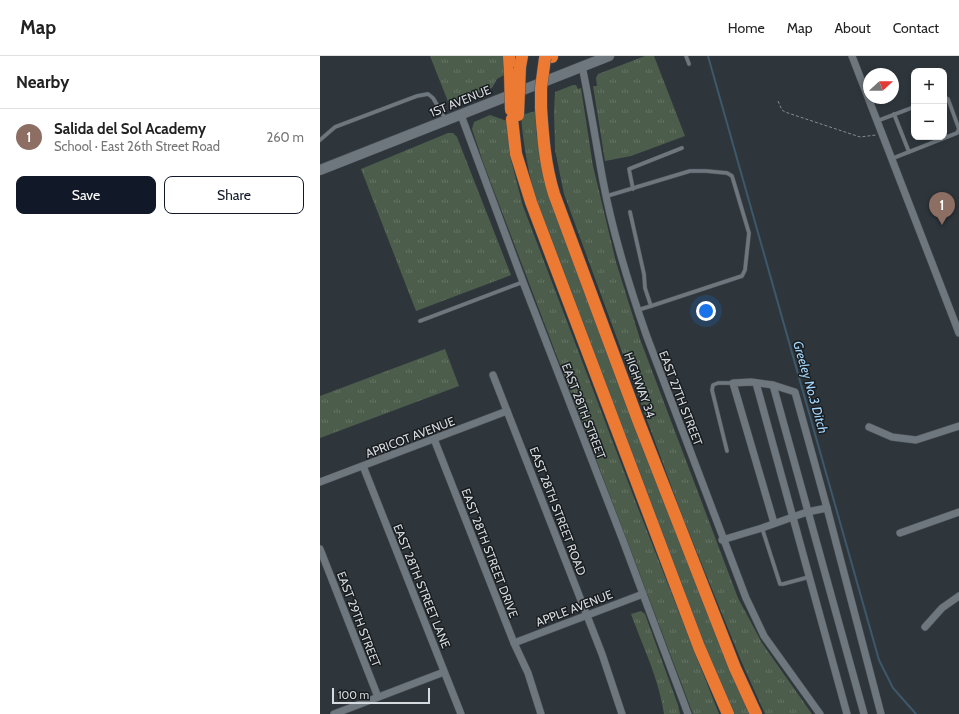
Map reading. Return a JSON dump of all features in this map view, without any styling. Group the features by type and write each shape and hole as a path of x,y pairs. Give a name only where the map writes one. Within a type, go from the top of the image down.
{"highway":[{"path":"509,56 517,65 515,117 516,154 531,202 699,647 728,714"},
{"name":"HIGHWAY 34","path":"549,57 548,84 544,107 553,177 559,207 641,428 735,668 756,714"}],"main road":[{"name":"1ST AVENUE","path":"320,170 609,56"}],"street":[{"path":"852,56 959,333"},
{"name":"EAST 27TH STREET","path":"582,66 618,245 637,310 722,540 746,598 764,636 820,714"},
{"name":"EAST 28TH STREET","path":"461,115 523,282 688,714"},
{"name":"EAST 28TH STREET ROAD","path":"493,375 602,654 622,714"},
{"path":"774,523 733,383 773,385 795,392 881,714"},
{"path":"756,383 846,714"},
{"path":"773,385 864,714"},
{"name":"APRICOT AVENUE","path":"320,482 508,412"},
{"path":"869,427 892,437 916,440 959,426"},
{"name":"EAST 28TH STREET DRIVE","path":"434,439 514,643 528,673 541,714"},
{"name":"EAST 28TH STREET LANE","path":"363,466 461,714"},
{"path":"722,540 807,512 827,508"},
{"path":"900,533 959,512"},
{"name":"EAST 29TH STREET","path":"320,549 378,697"},
{"name":"APPLE AVENUE","path":"514,643 643,594"},
{"path":"925,627 942,608 959,596"},
{"path":"334,714 444,672"}],"lane":[{"path":"686,56 689,64"},
{"path":"320,140 335,127 417,96 428,94 433,98 446,121"},
{"path":"891,159 958,133 959,129 954,113 947,98"},
{"path":"877,121 911,108"},
{"path":"894,114 909,152"},
{"path":"633,189 629,169 682,148"},
{"path":"607,196 690,172 706,171 727,173 732,176 749,234 745,270 742,276 637,310"},
{"path":"630,212 644,274 645,288 651,306"},
{"path":"420,321 523,282"},
{"path":"727,451 712,390 713,385 718,383 733,383"},
{"path":"762,528 780,584 809,577"}],"path":[{"path":"778,101 782,110 785,112 860,137 882,134"}],"green space":[{"path":"430,56 503,56 504,75 497,79 492,88 449,104"},
{"path":"645,56 654,56 685,136 631,156 605,161 593,86 597,86 596,78 598,74"},
{"path":"576,85 578,89 581,88 593,166 616,262 640,339 738,598 762,643 812,714 765,714 742,663 683,518 564,194 555,150 555,92"},
{"path":"536,111 536,132 541,161 750,714 734,714 703,644 538,209 527,162 521,115"},
{"path":"490,115 507,121 510,156 523,206 638,508 719,714 693,714 483,162 472,129 474,122"},
{"path":"448,133 453,133 457,137 511,275 416,311 361,169"},
{"path":"445,349 459,386 320,438 320,396"},
{"path":"641,611 645,614 680,714 664,714 655,676 631,614"}],"waterway":[{"name":"Greeley No.3 Ditch","path":"708,56 879,660 893,688 916,714"}],"place":[{"name":"Salida del Sol Academy","path":"942,225"}]}
